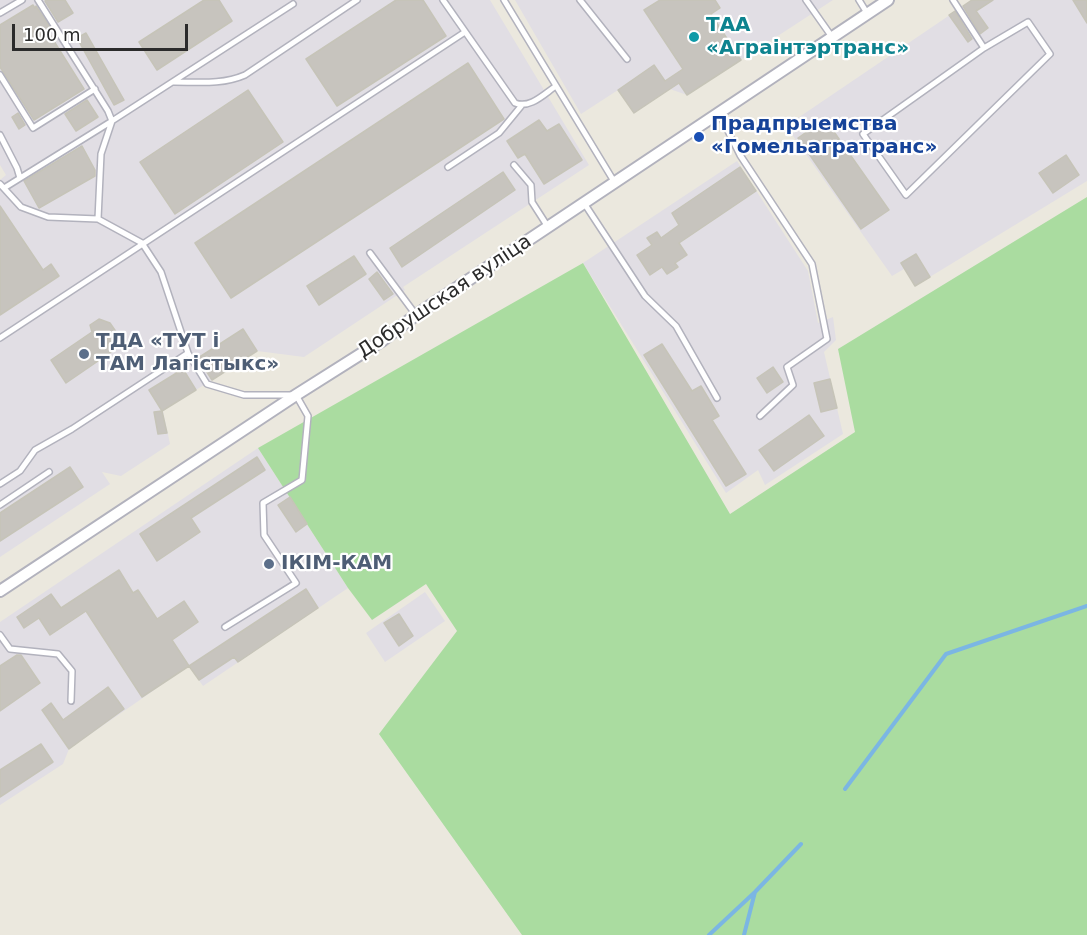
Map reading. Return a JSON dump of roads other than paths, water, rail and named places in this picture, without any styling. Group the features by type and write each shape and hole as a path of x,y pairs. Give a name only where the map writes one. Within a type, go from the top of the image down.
{"street":[{"name":"Добрушская вуліца","path":"0,591 383,340 416,315 888,0"}],"lane":[{"path":"0,13 22,0"},
{"path":"38,0 95,89 112,121 101,154 98,219"},
{"path":"172,82 220,82 244,75 357,0"},
{"path":"443,0 515,103 529,104 556,86"},
{"path":"504,0 615,183"},
{"path":"580,0 627,59"},
{"path":"807,0 832,37"},
{"path":"858,0 867,13"},
{"path":"953,0 984,48"},
{"path":"225,627 296,583 264,535 263,503 302,480 308,416 296,395 244,395 207,384 188,353 161,272 142,243 98,219 48,217 21,207 2,186 20,178 112,121 293,4"},
{"path":"1028,22 1050,54 906,195 863,134 984,48 1028,22"},
{"path":"0,338 465,32"},
{"path":"0,75 33,128 95,89"},
{"path":"448,167 499,133 522,105"},
{"path":"719,113 740,154 812,264 827,339 787,367 793,385 760,416"},
{"path":"0,135 20,178"},
{"path":"514,165 531,186 532,202 548,227"},
{"path":"585,203 645,296 676,326 717,398"},
{"path":"370,253 416,315"},
{"path":"0,484 20,471 35,450 72,429 188,353"},
{"path":"0,505 49,472"},
{"path":"0,635 10,649 58,654 72,671 71,701"}],"waterway":[{"path":"845,789 946,654 1087,606"},
{"path":"709,935 801,844"},
{"path":"744,935 755,892"}],"place":[{"name":"ТАА «Аграінтэртранс»","path":"694,37"},
{"name":"Прадпрыемства «Гомельагратранс»","path":"699,137"},
{"name":"ТДА «ТУТ і ТАМ Лагістыкс»","path":"84,354"},
{"name":"ІКІМ-КАМ","path":"269,564"}]}
